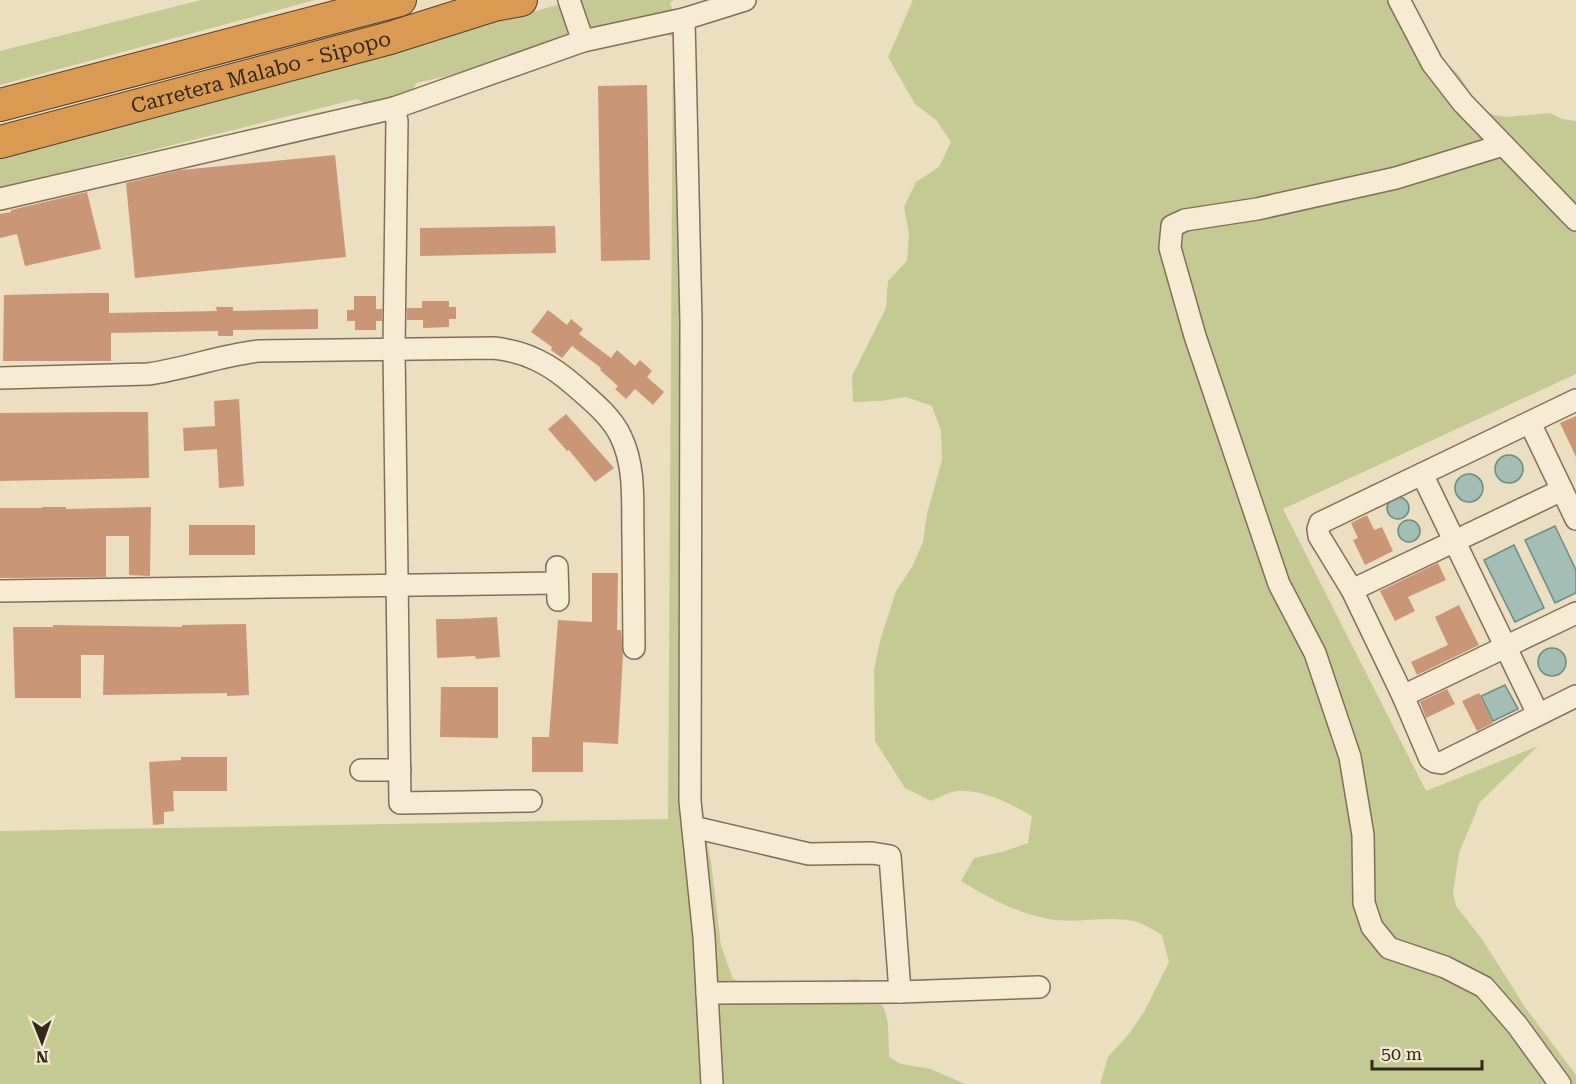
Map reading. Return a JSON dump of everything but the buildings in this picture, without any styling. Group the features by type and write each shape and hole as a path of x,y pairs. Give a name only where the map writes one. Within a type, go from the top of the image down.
{"highway":[{"name":"Carretera Malabo - Sipopo","path":"0,105 400,0"},
{"name":"Carretera Malabo - Sipopo","path":"0,142 390,38 494,5 520,0"}],"street":[{"path":"569,0 583,41"},
{"path":"0,199 394,108 583,41 684,19 745,0"},
{"path":"1399,0 1432,63 1463,103 1576,220"},
{"path":"684,19 691,322 690,801 704,937 712,1084"},
{"path":"394,108 397,121 394,350 400,803 531,801"},
{"path":"1503,145 1396,178 1257,209 1185,220 1172,226 1170,248 1195,336 1279,584 1315,653 1350,757 1363,835 1364,903 1371,927 1389,948 1445,967 1484,987 1517,1025 1560,1084"},
{"path":"0,378 148,374 172,371 237,353 259,351 494,348 526,354 559,372 588,398 620,434 626,448 631,466 634,648"},
{"path":"1576,400 1320,523 1318,529 1319,536 1352,590 1403,696 1430,759 1441,763 1576,696"},
{"path":"1530,423 1576,519"},
{"path":"1422,474 1538,714"},
{"path":"1352,590 1562,490"},
{"path":"0,591 557,583"},
{"path":"1403,696 1576,613"},
{"path":"361,771 400,770"},
{"path":"693,827 809,854 872,853 890,856 900,992"},
{"path":"707,993 900,992 1039,987"}],"green space":[{"path":"201,0 315,0 0,85 0,51"},
{"path":"576,0 674,0 670,2 690,67 698,795 711,862 721,946 733,979 779,993 844,980 858,979 871,985 885,1011 888,1024 889,1057 901,1064 931,1069 965,1084 0,1084 0,831 668,819 673,37 653,30 416,83 397,121 357,99 0,188 0,156"},
{"path":"913,0 1412,0 1412,7 1438,55 1458,74 1481,109 1494,115 1508,117 1550,113 1562,119 1576,121 1576,374 1283,509 1426,791 1538,746 1480,802 1459,853 1453,893 1456,906 1482,939 1525,1007 1576,1075 1576,1084 1100,1084 1108,1057 1128,1035 1144,1012 1169,962 1162,935 1141,923 1128,920 1065,921 1030,915 994,900 961,881 974,858 1028,843 1032,816 1004,802 972,792 952,792 931,801 905,788 875,741 874,670 880,641 896,591 912,567 923,542 927,514 942,460 941,431 932,406 906,397 853,402 852,376 886,308 888,281 907,261 909,234 904,207 916,182 939,167 951,142 936,120 915,104 888,57"}],"water":[{"path":"1509,455 1519,459 1523,469 1519,479 1509,483 1499,479 1495,469 1499,459"},
{"path":"1469,474 1479,478 1483,488 1479,498 1469,502 1459,498 1455,488 1459,478"},
{"path":"1398,497 1406,500 1409,508 1406,516 1398,519 1390,516 1387,508 1390,500"},
{"path":"1409,520 1417,523 1420,531 1417,539 1409,542 1401,539 1398,531 1401,523"},
{"path":"1555,526 1576,570 1576,593 1555,603 1525,540"},
{"path":"1514,545 1544,608 1515,622 1484,560"},
{"path":"1552,648 1562,652 1566,662 1562,672 1552,676 1542,672 1538,662 1542,652"},
{"path":"1505,685 1518,709 1493,721 1481,696"}]}
